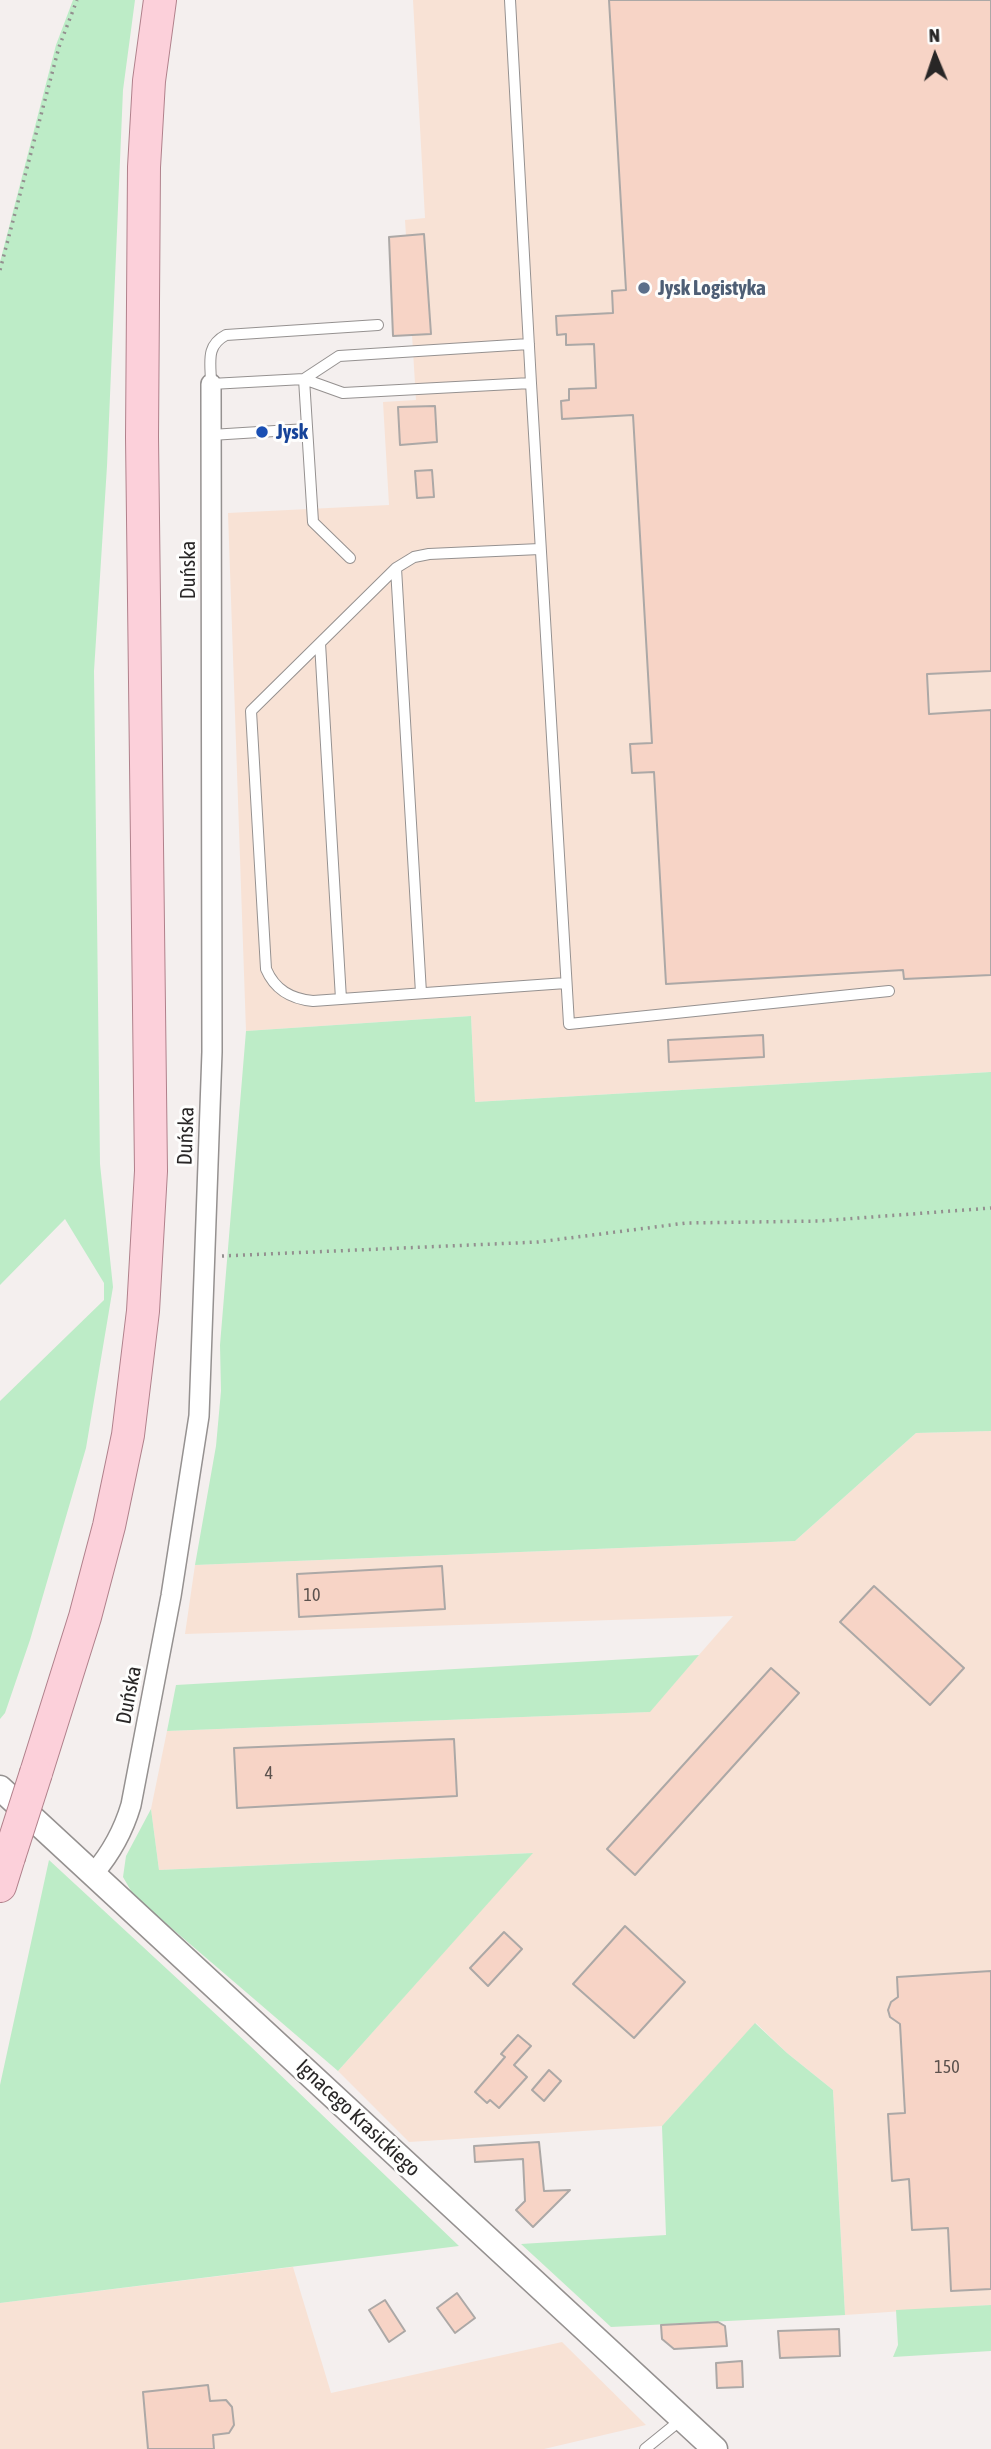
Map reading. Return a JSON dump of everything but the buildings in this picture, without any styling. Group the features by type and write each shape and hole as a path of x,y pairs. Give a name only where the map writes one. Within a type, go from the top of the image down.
{"main road":[{"path":"5,1872 85,1617 109,1526 128,1434 144,1311 151,1171 142,437 144,167 149,81 160,0"}],"street":[{"name":"Duńska","path":"94,1873 117,1842 131,1805 197,1441 206,1257 212,968 211,384"},
{"name":"Ignacego Krasickiego","path":"0,1788 715,2449"}],"lane":[{"path":"510,0 569,1024 889,991"},
{"path":"378,325 226,335 216,340 211,350 211,384 304,379 343,393 531,383"},
{"path":"304,379 339,356 529,344"},
{"path":"304,379 313,522 350,558"},
{"path":"211,435 307,429"},
{"path":"540,549 414,557 396,568 251,710 265,956 270,979 278,988 291,996 313,1001 566,984"},
{"path":"396,568 421,993"},
{"path":"320,643 341,999"},
{"path":"645,2449 682,2419"}],"path":[{"path":"0,270 59,47 76,0"},
{"path":"206,1257 538,1242 686,1223 819,1221 991,1208"}],"shaded area":[{"path":"413,0 991,0 991,1072 475,1102 471,1016 246,1031 228,513 389,505 383,402 416,400 405,220 425,218"},
{"path":"991,1431 991,2305 845,2315 833,2090 787,2053 756,2023 662,2126 409,2142 338,2071 532,1853 159,1870 151,1809 167,1731 649,1712 733,1616 185,1634 195,1565 795,1541 916,1433"},
{"path":"293,2267 331,2393 562,2342 646,2425 544,2449 0,2449 0,2303"}],"green space":[{"path":"73,0 135,0 123,90 107,466 94,671 100,1164 113,1287 86,1448 30,1640 5,1713 0,1719 0,1401 104,1300 104,1283 65,1219 0,1285 0,262 56,45"},
{"path":"471,1016 475,1102 991,1072 991,1431 916,1433 795,1541 195,1565 216,1446 221,1391 220,1345 246,1031"},
{"path":"699,1655 650,1712 167,1731 176,1685"},
{"path":"151,1809 159,1870 533,1853 338,2071 134,1896 123,1877 126,1856"},
{"path":"49,1860 248,2044 459,2246 0,2303 0,2085"},
{"path":"755,2023 833,2090 845,2315 611,2327 521,2244 666,2235 662,2126"},
{"path":"991,2305 991,2351 893,2357 898,2345 896,2310"}],"place":[{"name":"Jysk Logistyka","path":"644,288"},
{"name":"Jysk","path":"262,432"}]}
